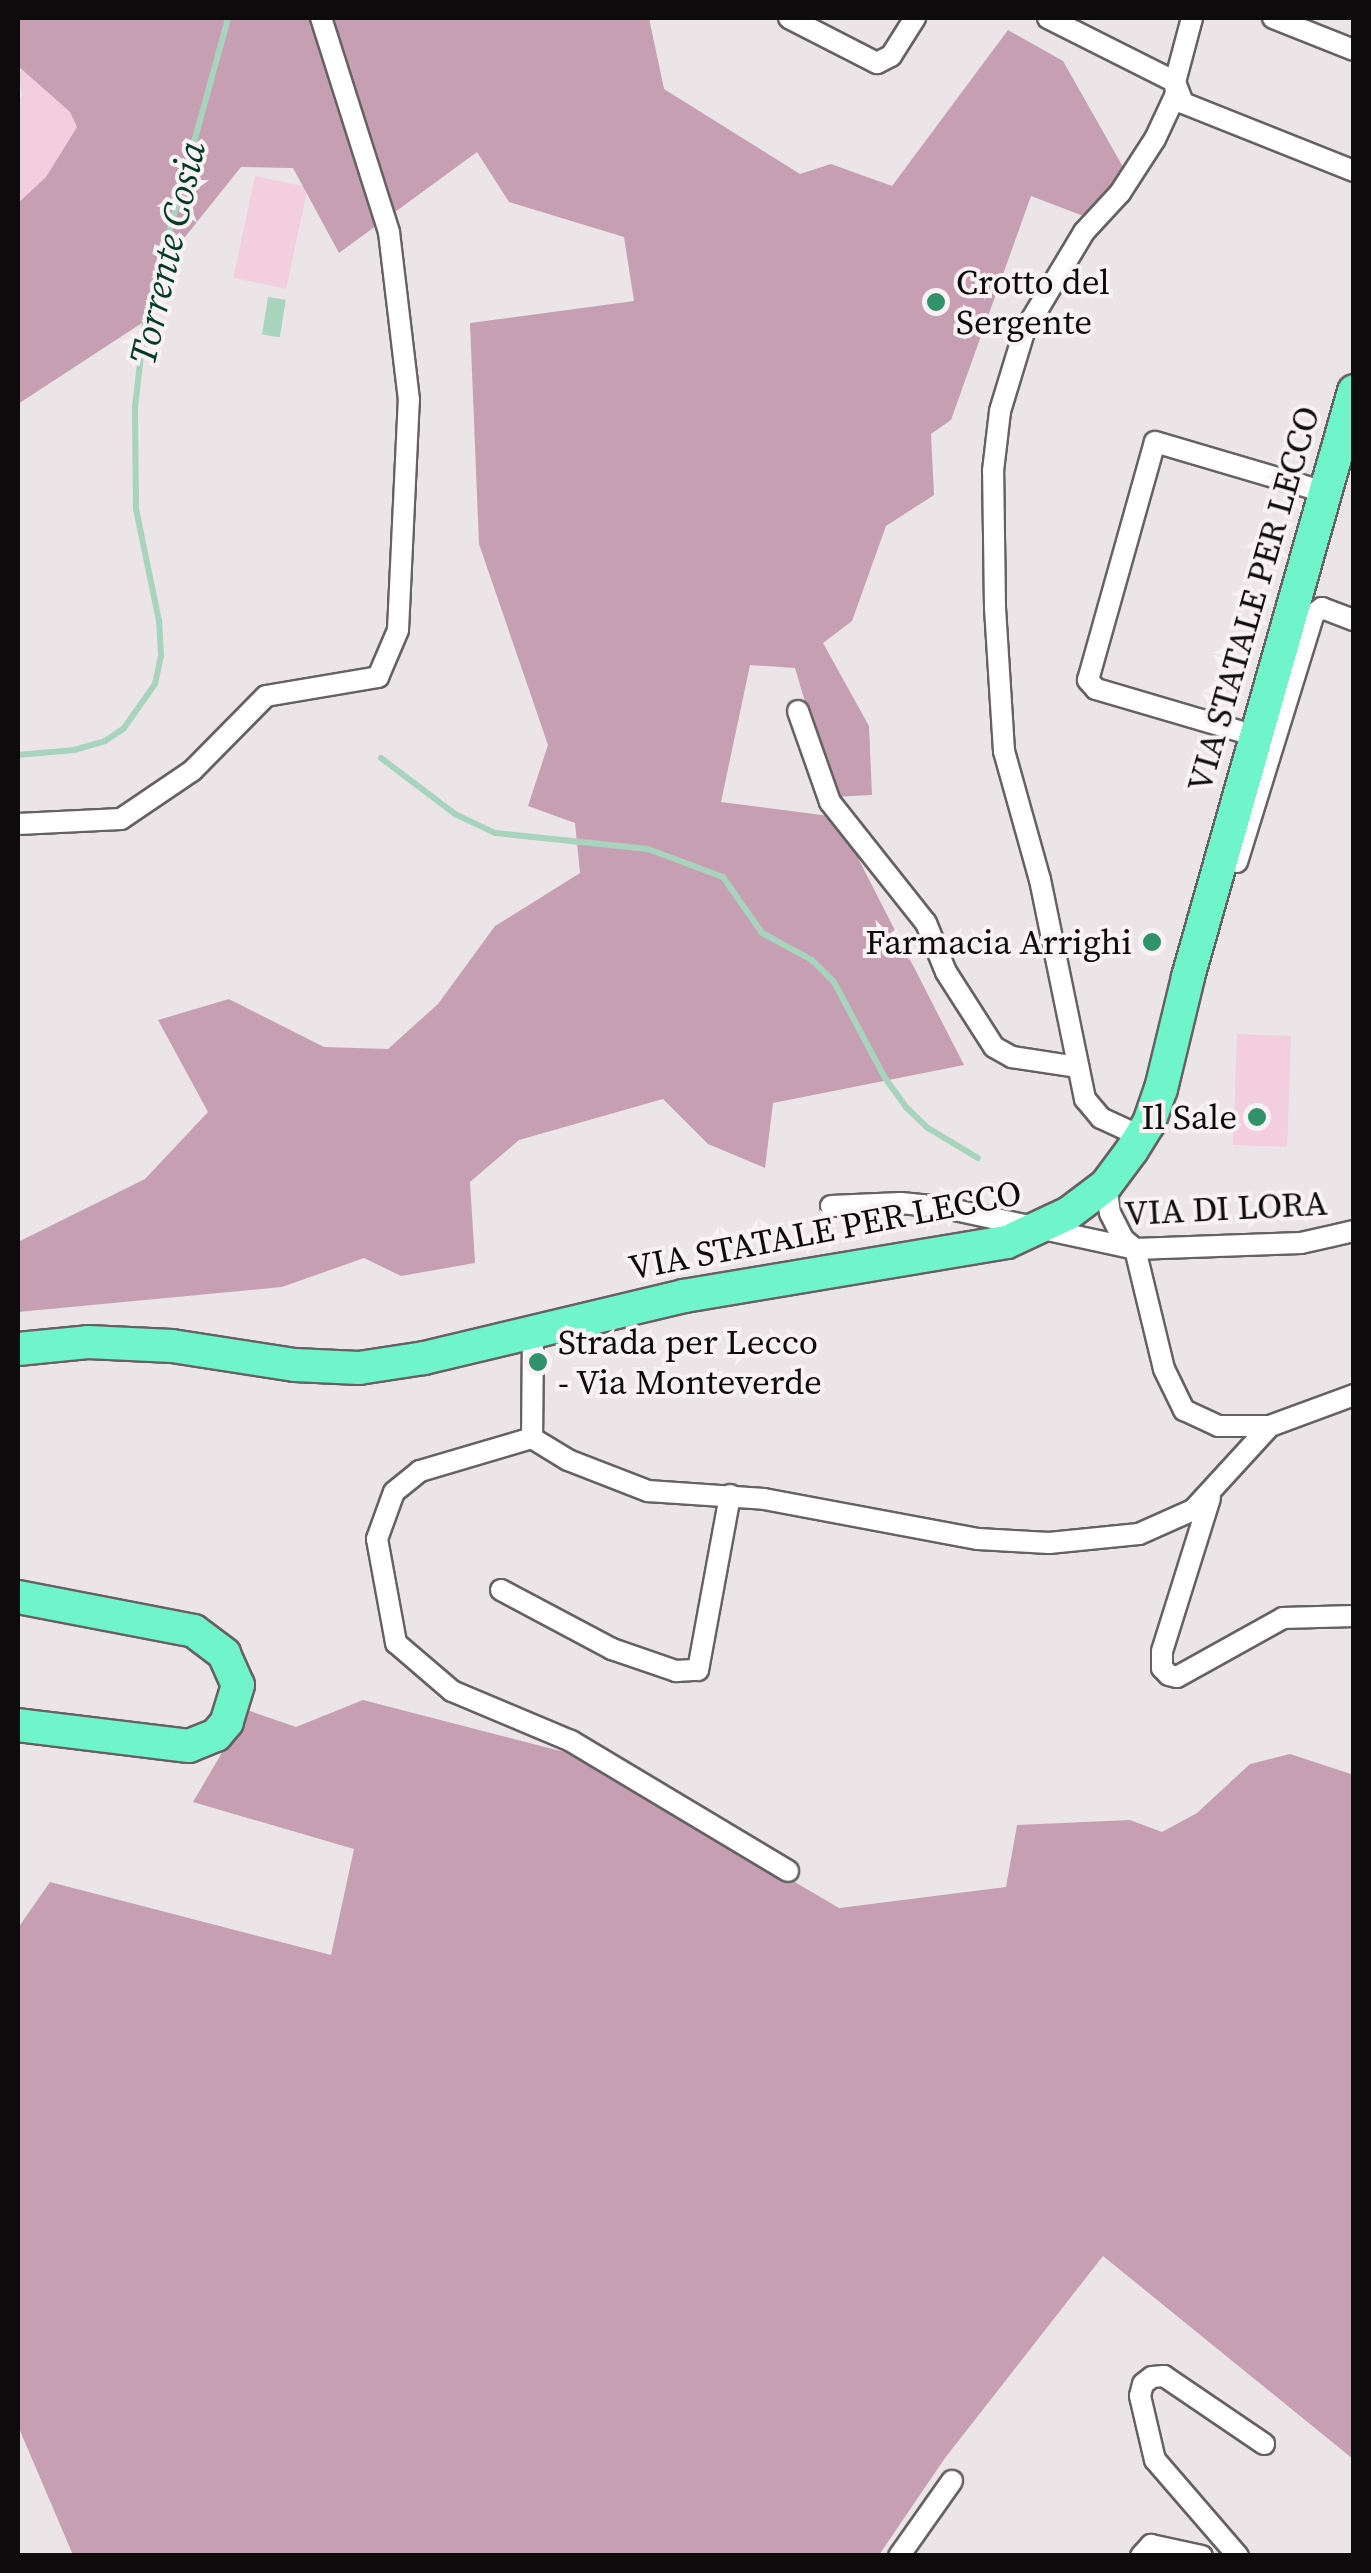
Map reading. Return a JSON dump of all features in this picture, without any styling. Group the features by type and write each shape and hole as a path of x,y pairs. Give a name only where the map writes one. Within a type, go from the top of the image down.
{"main road":[{"name":"VIA STATALE PER LECCO","path":"18,1349 88,1342 156,1346 295,1365 360,1368 702,1293 1007,1242 1043,1228 1106,1184 1140,1136 1160,1089 1354,390"},
{"path":"18,1598 194,1631 224,1654 238,1685 227,1722 216,1735 189,1746 18,1725"}],"street":[{"path":"18,824 121,819 192,771 266,696 378,677 398,630 409,400 390,232 321,18"},
{"path":"789,18 877,64 891,56 915,18"},
{"path":"1048,18 1175,82 1182,103 1354,171"},
{"path":"1140,1136 1100,1118 1085,1099 1040,880 999,720 993,472 1000,411 1024,332 1084,232 1120,193 1155,139 1176,94 1175,82 1192,18"},
{"path":"1272,18 1354,50"},
{"path":"1256,736 1096,688 1088,680 1155,442 1325,492"},
{"path":"1199,938 1214,935 1314,614 1322,608 1354,620"},
{"path":"798,711 830,802 926,924 946,972 994,1046 1012,1057 1078,1067"},
{"path":"1106,1184 1110,1213 1122,1238 1135,1249 1164,1368 1184,1410 1218,1426 1270,1426 1354,1396"},
{"name":"VIA DI LORA","path":"831,1206 901,1203 942,1207 1135,1249 1301,1243 1354,1231"},
{"path":"532,1438 533,1331"},
{"path":"788,1871 571,1740 452,1691 396,1643 377,1538 388,1502 420,1471 532,1438 568,1460 648,1491 730,1495 857,1516 948,1537 1050,1543 1139,1534 1180,1519 1212,1492 1270,1426"},
{"path":"1212,1492 1162,1651 1162,1668 1169,1675 1176,1677 1283,1618 1354,1616"},
{"path":"501,1590 612,1649 676,1671 692,1672 701,1666 730,1495"},
{"path":"1238,2556 1155,2460 1140,2396 1143,2384 1152,2377 1164,2376 1264,2444"},
{"path":"899,2556 952,2481"},
{"path":"1140,2556 1151,2545 1202,2556"}],"shaded area":[{"path":"18,18 649,18 664,89 800,174 831,164 892,186 1008,30 1063,61 1127,174 1086,217 1031,196 951,420 931,434 934,495 886,526 852,621 823,643 869,726 872,795 833,797 795,668 750,665 721,802 837,817 964,1065 773,1103 765,1168 708,1144 663,1099 519,1140 470,1182 475,1263 401,1276 364,1258 282,1287 18,1312 18,1242 145,1179 208,1112 158,1020 229,999 324,1047 388,1049 438,1004 495,926 580,873 575,823 528,806 548,745 479,544 470,323 634,301 624,237 509,202 477,152 339,253 293,168 241,167 157,272 145,321 18,404 18,203 46,177 77,127 70,112 18,66"},
{"path":"18,66 70,112 77,127 46,177 18,203 18,101 22,96"},
{"path":"255,176 308,187 286,289 233,278"},
{"path":"268,297 286,300 280,337 262,335"},
{"path":"1237,1034 1291,1036 1287,1147 1233,1145"},
{"path":"363,1700 580,1756 839,1908 1006,1887 1017,1825 1130,1820 1162,1832 1197,1813 1250,1764 1290,1754 1354,1775 1353,2459 1103,2256 945,2458 879,2555 73,2555 18,2426 18,1928 50,1882 331,1955 354,1849 193,1802 247,1710 296,1727"}],"waterway":[{"name":"Torrente Cosia","path":"18,755 74,750 105,741 124,728 155,684 161,656 159,621 136,509 135,407 145,320 228,18"},
{"path":"381,758 455,814 495,833 648,849 723,877 762,933 812,960 834,982 885,1078 907,1108 928,1128 978,1158"}],"place":[{"name":"Crotto del Sergente","path":"936,302"},
{"name":"Farmacia Arrighi","path":"1152,942"},
{"name":"Il Sale","path":"1257,1117"},
{"name":"Strada per Lecco - Via Monteverde","path":"538,1362"}]}
